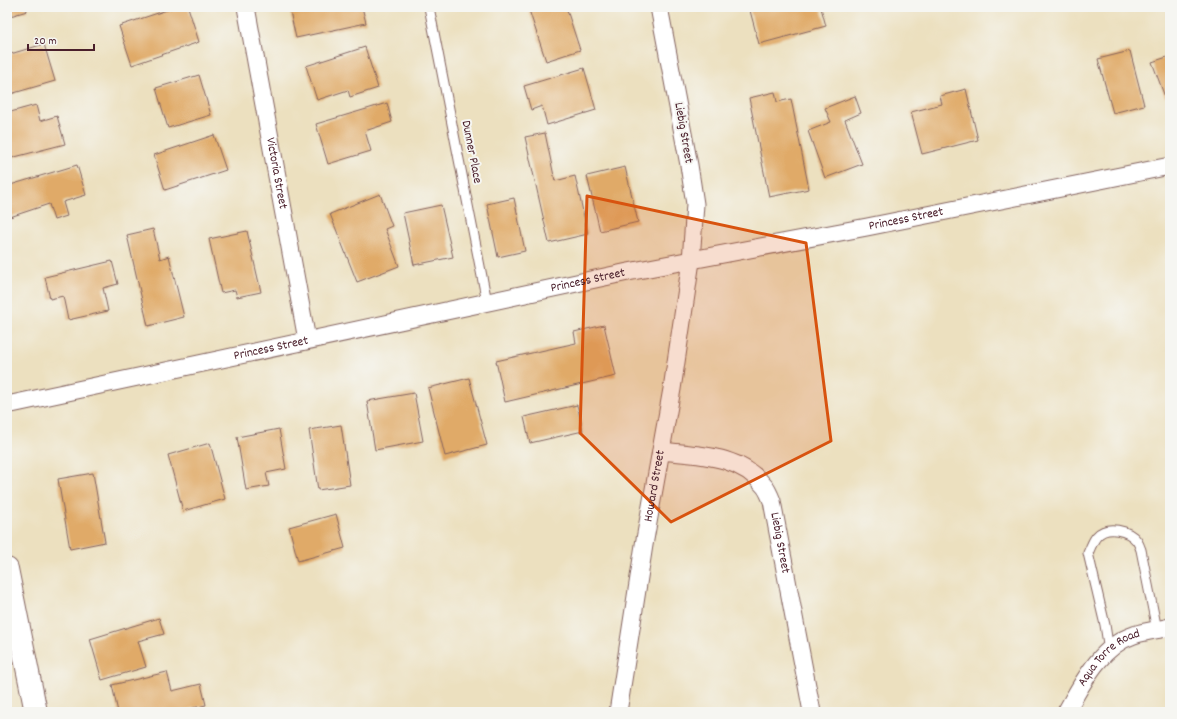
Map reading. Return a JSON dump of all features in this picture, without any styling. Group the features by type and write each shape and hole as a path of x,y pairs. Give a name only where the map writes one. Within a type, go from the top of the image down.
{"main road":[{"path":"7,569 36,712"}],"street":[{"name":"Victoria Street","path":"246,7 307,340"},
{"name":"Liebig Street","path":"659,7 695,204 691,260"},
{"name":"Princess Street","path":"7,405 621,274 867,227 1170,166"},
{"name":"Howard Street","path":"618,712 691,260"},
{"name":"Liebig Street","path":"661,451 715,457 732,462 745,468 766,487 772,501 812,712"},
{"name":"Aqua Torre Road","path":"1066,712 1097,661 1109,650 1120,641 1133,635 1163,629"}],"lane":[{"name":"Dunner Place","path":"429,7 487,302"},
{"path":"1109,650 1105,625 1088,553 1092,542 1098,535 1106,531 1114,530 1125,532 1138,542 1163,629"}],"highlighted area":[{"path":"587,196 806,243 831,441 671,522 580,433"}],"building":[{"path":"7,7 26,7 27,11 7,17"},
{"path":"176,7 188,7 199,42 132,65 119,26"},
{"path":"289,7 362,7 366,23 296,38"},
{"path":"538,7 566,7 580,50 546,61 529,10"},
{"path":"749,7 824,7 821,8 826,26 759,44"},
{"path":"44,44 55,81 7,95 7,55"},
{"path":"365,47 378,88 350,97 348,90 317,100 306,66"},
{"path":"1130,51 1144,105 1113,113 1098,59"},
{"path":"1170,56 1170,95 1165,97 1152,62"},
{"path":"584,68 596,110 547,125 542,106 531,110 524,86"},
{"path":"199,75 211,115 168,128 156,88"},
{"path":"966,89 978,140 922,154 911,112 942,104 940,96"},
{"path":"775,92 777,102 791,99 809,189 769,197 749,98"},
{"path":"855,96 861,113 845,120 862,164 825,178 808,131 831,122 825,108"},
{"path":"387,103 392,122 365,131 371,151 328,164 316,124"},
{"path":"36,105 40,121 57,116 65,144 7,159 7,113"},
{"path":"545,133 555,181 575,176 588,234 549,243 525,137"},
{"path":"214,135 226,170 165,190 154,155"},
{"path":"77,165 86,195 63,202 67,216 54,220 49,204 7,218 7,186"},
{"path":"625,167 638,222 600,231 587,176"},
{"path":"380,194 392,226 385,229 399,266 357,282 330,214"},
{"path":"514,198 525,251 498,257 487,204"},
{"path":"441,205 453,257 414,265 403,213"},
{"path":"153,229 160,259 169,256 184,317 148,326 127,235"},
{"path":"247,231 261,292 237,297 235,290 221,293 209,239"},
{"path":"112,261 118,284 103,288 108,311 68,320 63,296 50,299 45,277"},
{"path":"604,325 616,376 505,402 496,361 576,343 574,332"},
{"path":"469,378 487,445 445,456 428,388"},
{"path":"414,393 423,441 375,450 367,401"},
{"path":"577,405 583,431 530,443 524,417"},
{"path":"341,425 350,485 318,490 309,430"},
{"path":"279,429 286,469 266,473 269,486 246,490 237,437"},
{"path":"210,443 225,499 183,511 168,455"},
{"path":"93,473 105,542 70,549 58,479"},
{"path":"336,514 345,548 298,561 289,527"},
{"path":"159,618 164,634 138,641 146,667 102,680 90,639"},
{"path":"167,672 172,691 201,684 206,705 176,712 118,712 112,685"}]}
